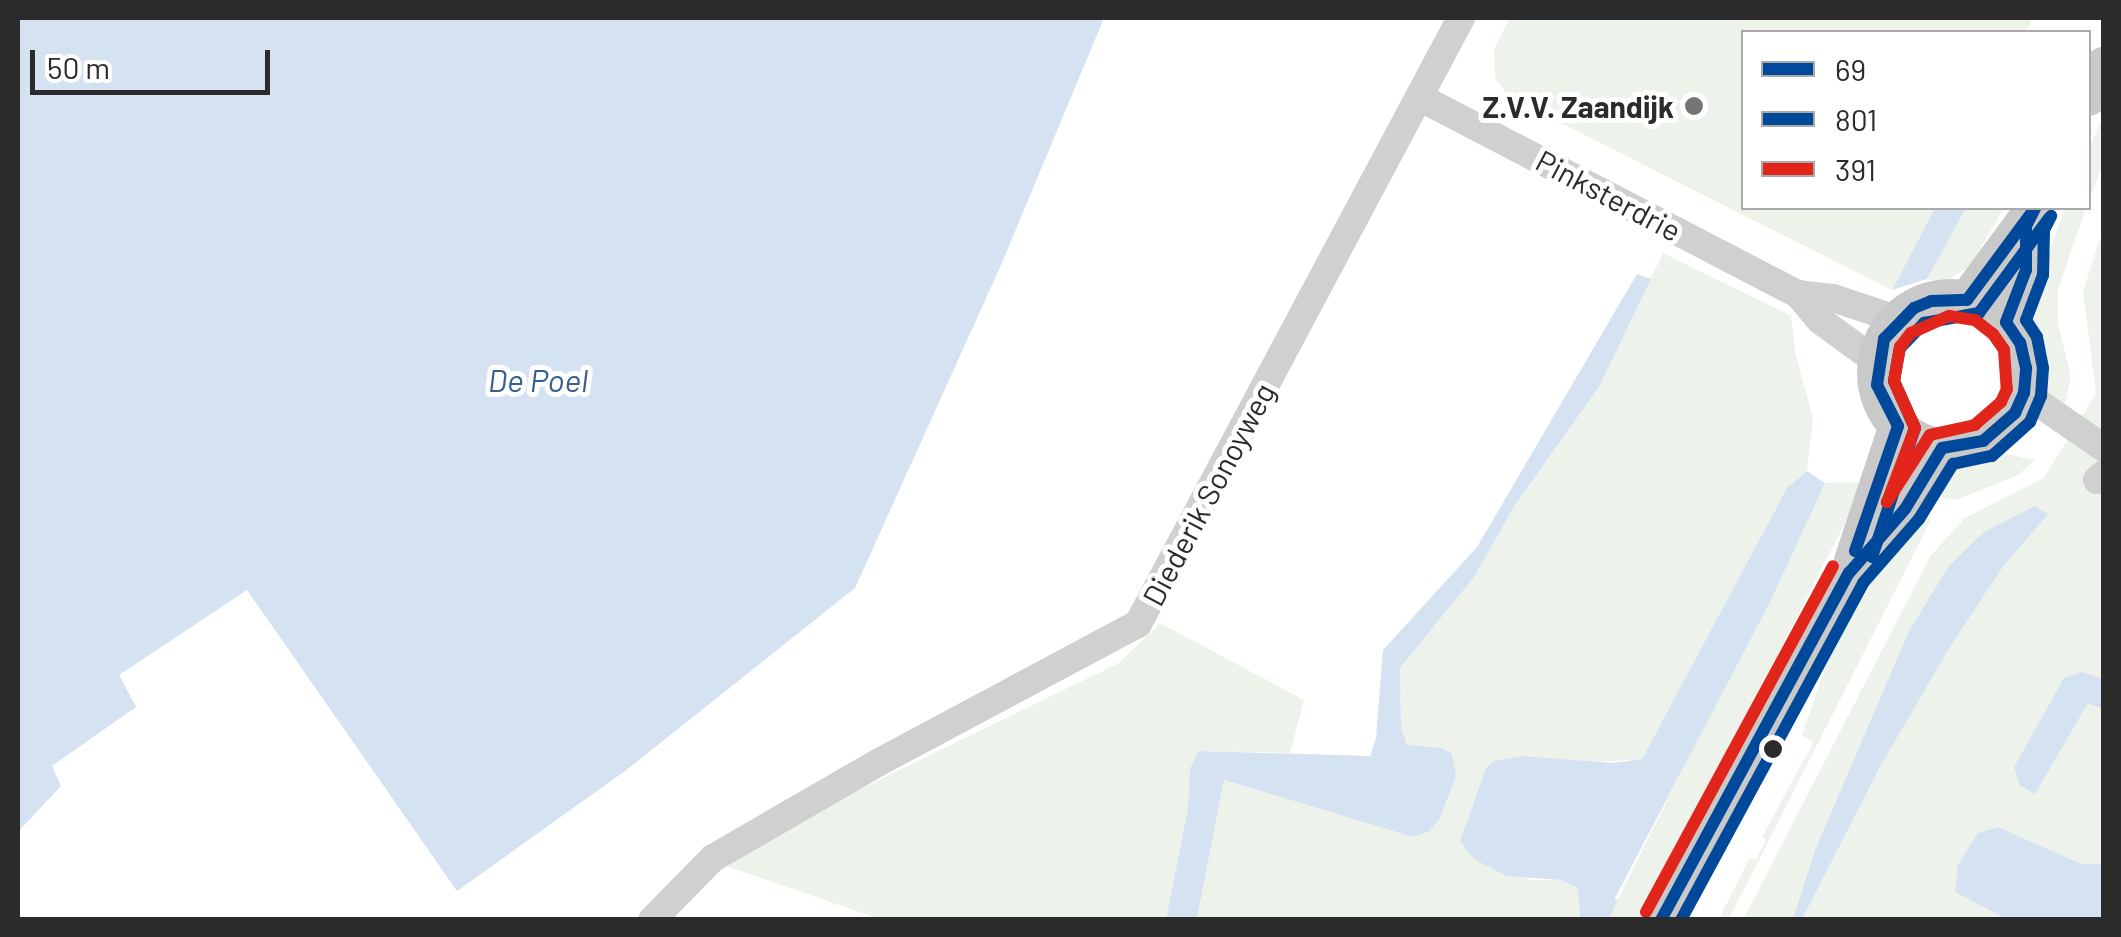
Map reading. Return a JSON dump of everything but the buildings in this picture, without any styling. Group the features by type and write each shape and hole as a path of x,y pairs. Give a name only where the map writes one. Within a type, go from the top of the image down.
{"main road":[{"path":"2091,91 2104,66"},
{"path":"1968,300 1995,257 2031,217"},
{"path":"2006,322 2026,270 2031,217"},
{"path":"1968,300 2006,322 2020,343 2026,368 2024,392 2001,430 1963,448 1942,448 1926,444 1898,426 1877,385 1877,362 1884,339 1899,320 1931,301 1968,300"},
{"path":"1849,574 1872,493 1898,426"},
{"path":"1661,920 1849,574 1904,508 1942,448"}],"street":[{"name":"Diederik Sonoyweg","path":"652,920 713,858 881,761 1138,624 1461,18"},
{"name":"Pinksterdrie","path":"1420,96 1798,294 1833,298 1899,320"},
{"name":"Pinksterdrie","path":"1798,294 1820,321 1877,362"},
{"path":"2024,392 2034,404 2104,448"}],"shaded area":[{"path":"1510,18 2033,18 2027,30 1741,30 1741,210 1934,210 1892,290 1511,98 1495,79 1494,49"},
{"path":"2103,114 2103,163 2091,195 2091,146"},
{"path":"1965,210 2003,210 1970,266 1943,283 1927,279"},
{"path":"2064,210 2085,210 2058,289 2058,324 2071,377 2063,411 2041,385 2027,311"},
{"path":"2103,230 2103,919 1743,920 1931,555 1965,518 2044,478 2096,393 2083,291"},
{"path":"1663,253 1791,316 1796,356 1813,418 1807,471 1787,488 1642,759 1486,769 1460,841 1531,880 1561,880 1578,888 1580,919 1197,920 1224,780 1413,837 1407,746 1401,727 1400,668 1474,577 1515,505 1599,387"},
{"path":"2002,453 2035,460 2018,475 1956,500 1936,496 1934,490 1962,465"},
{"path":"1866,482 1642,919 1609,919 1618,902 1606,899 1618,899 1825,483"},
{"path":"1918,506 1931,520 1729,919 1718,920 1750,858 1756,860 1766,840 1762,837 1813,743 1802,735 1832,649"},
{"path":"1160,623 1304,700 1290,753 1199,751 1190,768 1188,808 1166,919 880,919 726,866 762,837 1119,663"}],"water":[{"name":"De Poel","path":"18,18 1104,18 1001,265 855,588 625,771 457,891 247,590 119,675 136,707 52,766 61,786 18,832"},
{"path":"1934,210 1965,210 1927,279 1892,290"},
{"path":"1637,274 1651,279 1599,387 1515,505 1474,577 1400,668 1401,727 1407,745 1441,748 1451,753 1454,764 1456,776 1439,820 1428,832 1413,837 1224,780 1197,919 1166,919 1188,808 1190,768 1199,751 1370,756 1376,738 1383,650 1477,547"},
{"path":"1807,471 1825,483 1770,602 1614,900 1618,901 1609,919 1580,919 1578,888 1561,880 1506,876 1474,859 1460,841 1486,768 1494,761 1522,756 1613,763 1642,759 1787,488"},
{"path":"2035,506 2048,514 2002,568 1951,645 1881,765 1802,919 1793,919 1816,848 1909,631 1949,566 1984,532"},
{"path":"2082,672 2103,679 2103,709 2088,703 2035,794 2020,785 2014,767 2064,678"},
{"path":"1998,827 2081,864 2103,864 2103,919 2007,919 1955,892 1958,865 1978,833"}],"transit line":[{"name":"69","path":"1855,551 1898,426 1877,385 1884,339 1914,308 1931,301 1967,300 2034,210"},
{"name":"69","path":"1661,920 1849,573 1905,509 1942,448 1983,441 2015,413 2024,393 2026,368 2020,343 2006,322 2026,270 2026,226 2034,210"},
{"name":"801","path":"1681,920 1863,583 1919,519 1953,464 1992,456 2030,422 2041,396 2043,368 2037,337 2026,320 2043,275 2044,230 2051,216"},
{"name":"801","path":"1872,557 1915,428 1894,381 1900,348 1924,323 1979,313 2049,218"},
{"name":"391","path":"1949,316 1975,320 1993,334 2004,350 2007,389 2001,402 1975,425 1930,435 1887,502 1915,428 1894,381 1900,347 1911,333 1949,316"},
{"name":"391","path":"1646,912 1833,566"}],"place":[{"name":"Z.V.V. Zaandijk","path":"1694,106"}]}
